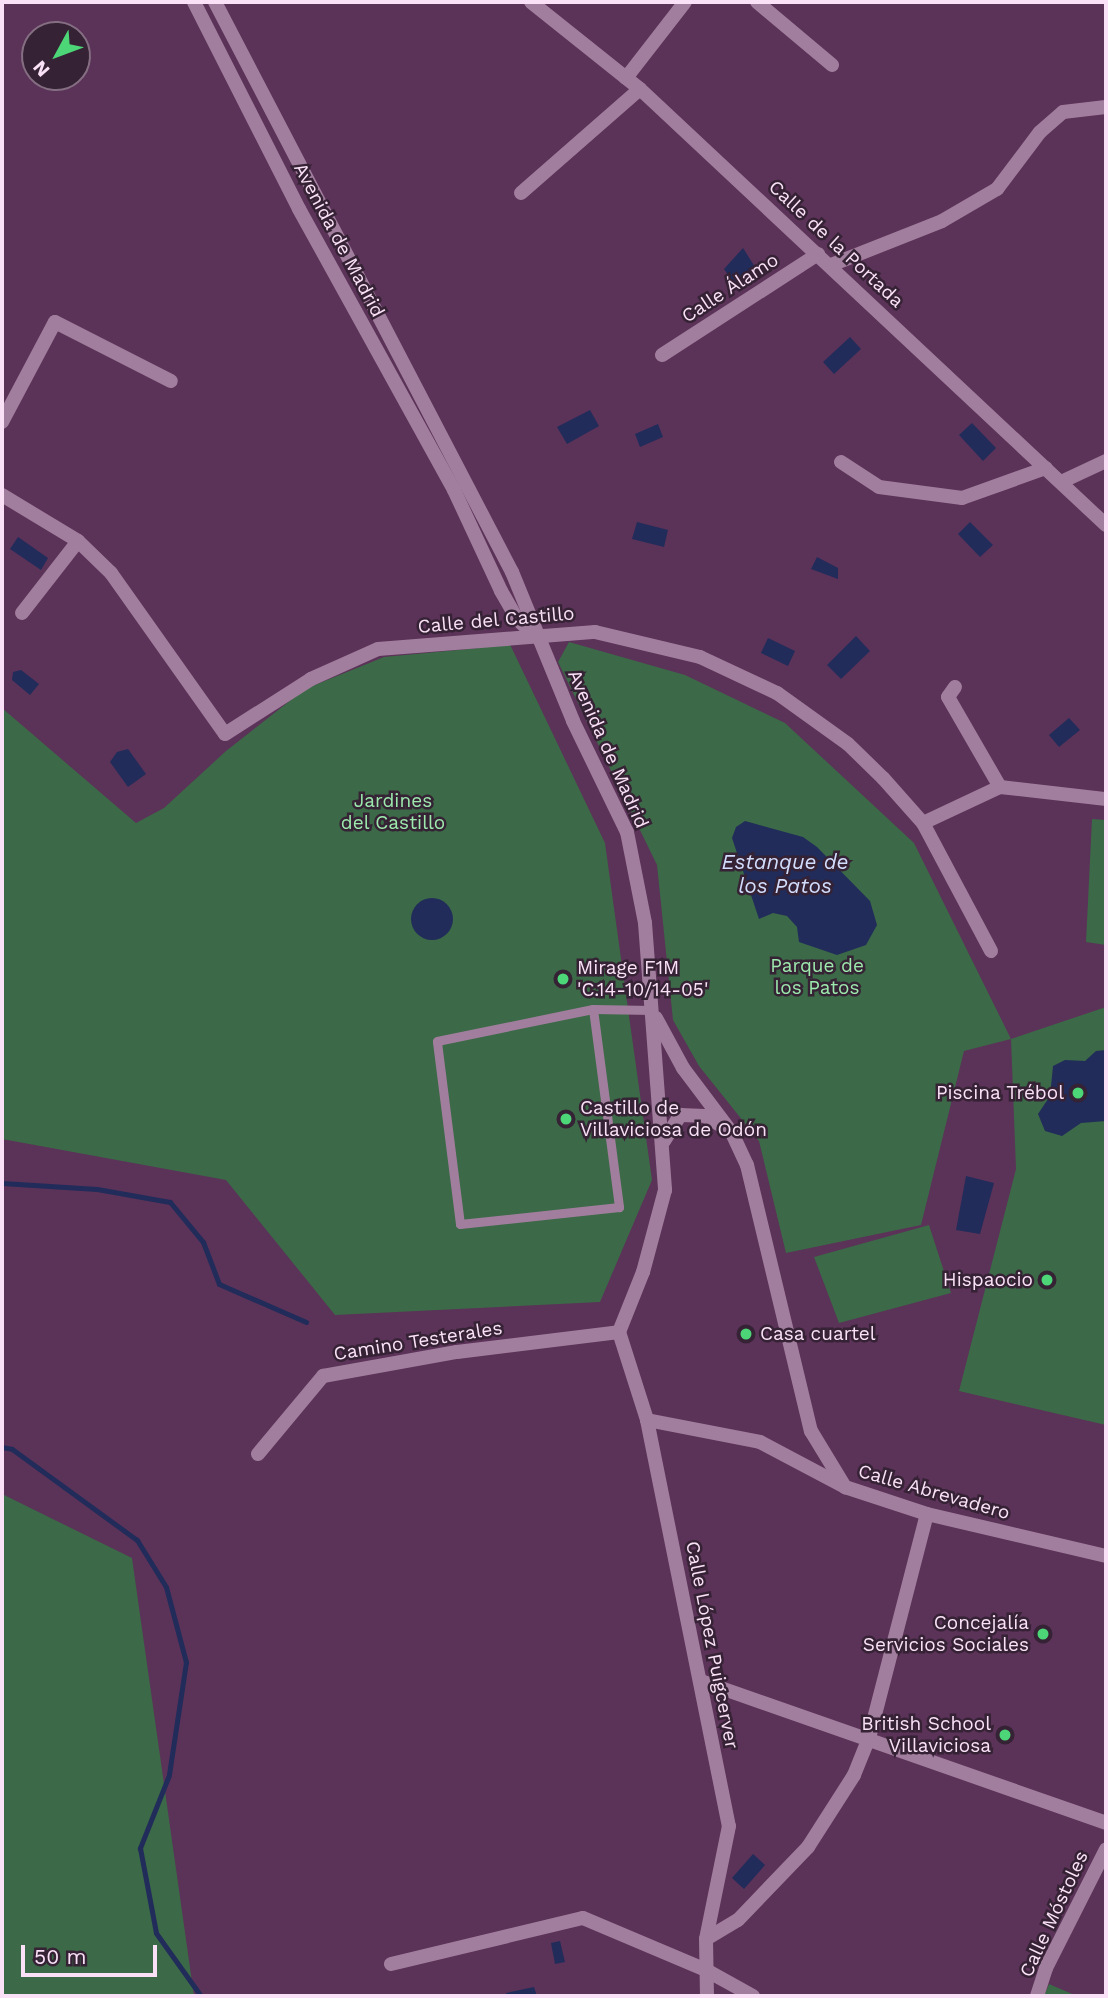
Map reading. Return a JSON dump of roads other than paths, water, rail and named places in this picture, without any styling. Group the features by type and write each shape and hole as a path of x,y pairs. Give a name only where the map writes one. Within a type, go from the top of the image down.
{"street":[{"name":"Avenida de Madrid","path":"194,2 299,209 454,490 501,591 518,620 537,637"},
{"name":"Avenida de Madrid","path":"215,2 512,572 537,637 627,832 645,923 666,1190 643,1272 619,1332"},
{"name":"Calle de la Portada","path":"531,2 640,89 1106,525"},
{"path":"626,78 685,2"},
{"path":"757,2 832,65"},
{"path":"521,193 640,89"},
{"path":"831,265 942,221 997,189 1040,132 1063,112 1106,107"},
{"name":"Calle Álamo","path":"662,355 818,254"},
{"path":"2,422 55,322 171,382"},
{"path":"1061,482 1106,461"},
{"path":"841,462 879,487 962,498 1046,468"},
{"path":"2,495 78,541 22,613"},
{"name":"Calle del Castillo","path":"78,541 111,573 225,734 311,679 377,649 595,632 700,657 776,693 848,744 923,823 991,951"},
{"path":"955,687 948,697 1000,787"},
{"path":"923,823 1000,787 1106,799"},
{"path":"652,1010 683,1068 732,1133 747,1165 811,1431 845,1488"},
{"path":"664,1141 680,1115 705,1116 732,1133"},
{"name":"Calle López Puigcerver","path":"619,1332 647,1420 729,1826 706,1939 704,1969 707,1996"},
{"name":"Camino Testerales","path":"258,1454 323,1376 457,1352 619,1332"},
{"name":"Calle Abrevadero","path":"647,1420 760,1442 845,1488 927,1514 1106,1556"},
{"path":"706,1939 738,1920 808,1847 854,1775 869,1738 927,1514"},
{"path":"701,1681 1106,1823"},
{"name":"Calle Móstoles","path":"1037,1996 1046,1968 1106,1849"},
{"path":"391,1964 583,1918 704,1969 753,1996"}],"lane":[{"path":"593,1009 620,1207 460,1224 437,1041 593,1009 652,1010"}],"water":[{"path":"743,248 755,267 733,282 724,269"},
{"path":"850,337 861,349 834,374 823,362"},
{"path":"590,410 599,426 567,444 557,427"},
{"path":"972,423 996,448 983,461 959,435"},
{"path":"658,424 663,437 640,447 635,434"},
{"path":"637,522 668,530 664,547 632,539"},
{"path":"970,522 993,545 980,557 958,534"},
{"path":"18,537 48,558 41,570 10,549"},
{"path":"817,557 838,568 838,579 811,569"},
{"path":"856,636 870,651 841,679 827,665"},
{"path":"768,638 795,651 788,666 761,653"},
{"path":"21,670 39,684 30,695 12,680 13,672"},
{"path":"1069,718 1080,730 1059,747 1049,735"},
{"path":"128,749 146,774 128,787 110,762 117,752"},
{"name":"Estanque de los Patos","path":"745,821 803,837 817,847 870,901 877,925 866,945 837,955 799,942 797,927 787,916 773,913 759,919 732,838 736,827"},
{"path":"432,898 447,904 453,919 447,934 432,940 417,934 411,919 417,904"},
{"name":"Piscina Trébol","path":"1106,1050 1106,1121 1081,1123 1062,1136 1045,1131 1038,1114 1050,1096 1053,1066 1065,1060 1085,1061 1096,1051"},
{"path":"966,1176 994,1183 980,1234 956,1230"},
{"path":"753,1854 765,1865 744,1889 732,1878"},
{"path":"560,1941 565,1962 555,1964 551,1943"},
{"path":"534,1987 537,1996 507,1996 506,1993"}],"waterway":[{"path":"2,1183 97,1189 170,1202 203,1242 219,1284 306,1322"},
{"path":"2,1447 12,1449 137,1540 166,1587 186,1662 169,1775 140,1848 156,1933 201,1996"}],"place":[{"name":"Mirage F1M 'C.14-10/14-05'","path":"563,979"},
{"name":"Piscina Trébol","path":"1078,1093"},
{"name":"Castillo de Villaviciosa de Odón","path":"566,1119"},
{"name":"Hispaocio","path":"1047,1280"},
{"name":"Casa cuartel","path":"746,1334"},
{"name":"Concejalía Servicios Sociales","path":"1043,1634"},
{"name":"British School Villaviciosa","path":"1005,1735"}],"park label":[{"name":"Jardines del Castillo","path":"393,812"},
{"name":"Parque de los Patos","path":"817,977"}]}
